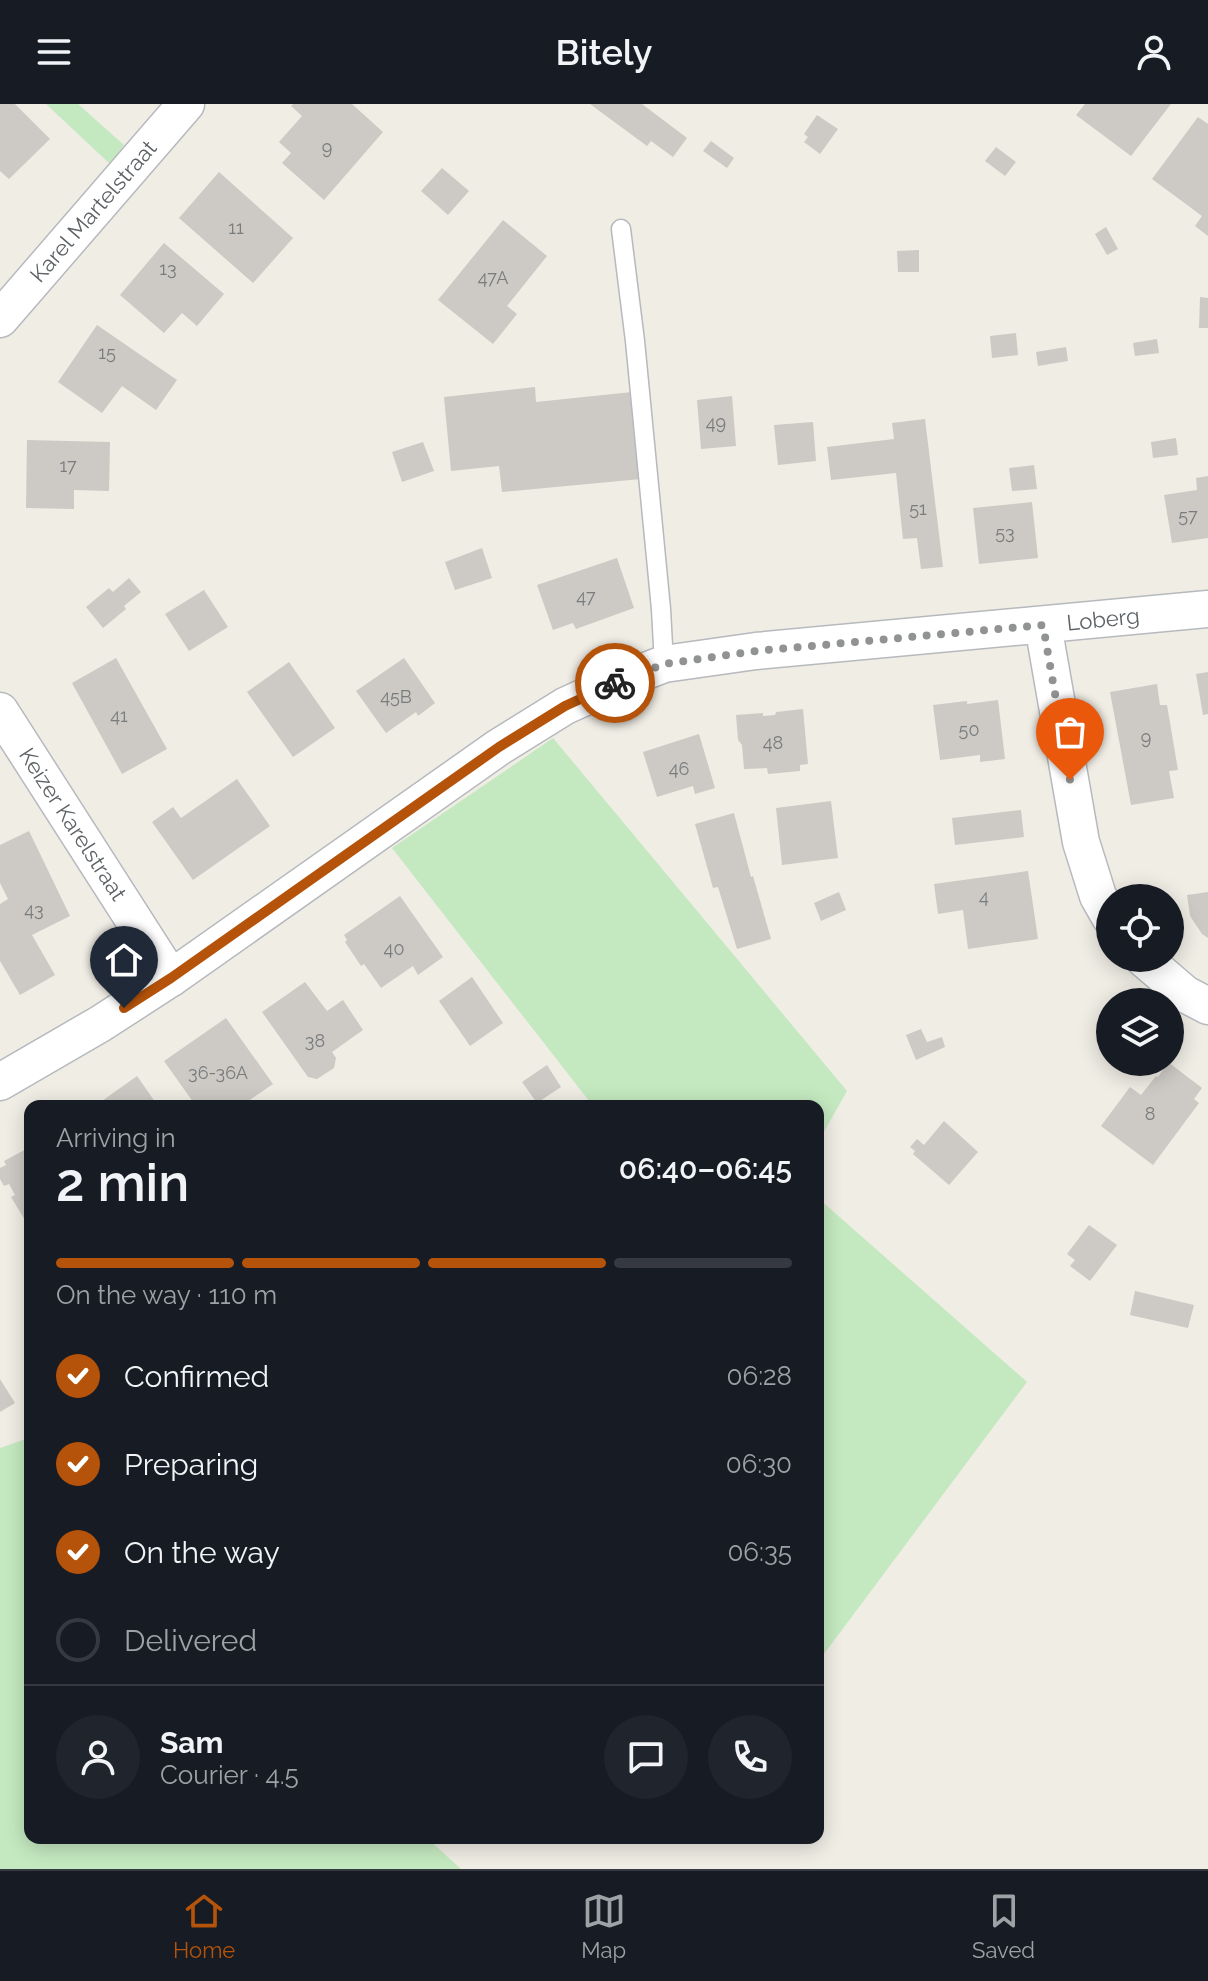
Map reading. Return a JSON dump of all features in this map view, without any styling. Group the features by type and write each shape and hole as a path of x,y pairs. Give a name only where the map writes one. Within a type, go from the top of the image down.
{"street":[{"name":"Karel Martelstraat","path":"0,319 186,104"},
{"name":"Loberg","path":"0,1082 100,1024 171,978 499,747 565,706 620,681 664,664 756,651 1208,609"},
{"path":"1043,625 1081,842 1096,890"},
{"name":"Keizer Karelstraat","path":"0,711 171,978"},
{"path":"1159,972 1185,994 1208,1006"}],"lane":[{"path":"621,229 660,593 664,664"}],"green space":[{"path":"46,104 78,104 124,145 110,164"},
{"path":"553,738 847,1091 824,1131 824,1100 588,1100 392,848"},
{"path":"824,1203 1027,1382 824,1654"},
{"path":"24,1440 24,1844 434,1844 461,1869 0,1869 0,1448"}],"building":[{"path":"0,104 15,104 50,139 9,179 0,171"},
{"path":"352,104 383,132 324,200 282,163 291,153 279,142 302,116 291,106"},
{"path":"590,104 642,104 687,138 673,157 651,141 647,146"},
{"path":"1085,104 1171,104 1131,156 1076,115"},
{"path":"817,115 838,129 820,154 804,142 808,137 804,134"},
{"path":"1198,117 1208,124 1208,236 1195,226 1202,216 1152,179"},
{"path":"711,141 734,158 727,168 703,151"},
{"path":"996,147 1016,162 1005,176 985,161"},
{"path":"442,168 469,191 448,215 421,191"},
{"path":"219,172 293,238 253,283 179,218"},
{"path":"503,220 547,256 507,306 517,314 493,344 438,300"},
{"path":"1106,227 1118,249 1107,255 1095,234"},
{"path":"164,243 224,294 197,326 182,313 164,333 120,295"},
{"path":"919,250 919,272 898,272 897,251"},
{"path":"1200,297 1208,298 1208,328 1199,328"},
{"path":"97,325 177,380 156,410 122,386 102,413 58,382"},
{"path":"1016,333 1018,355 992,358 990,336"},
{"path":"1157,339 1159,353 1135,356 1133,343"},
{"path":"1066,347 1068,361 1038,366 1036,352"},
{"path":"535,387 536,402 632,392 641,479 502,492 499,466 451,471 444,397"},
{"path":"732,396 736,446 701,449 697,400"},
{"path":"925,419 943,567 921,569 917,538 903,539 896,473 831,480 827,447 894,439 892,423"},
{"path":"813,422 816,461 778,465 774,425"},
{"path":"1176,438 1178,455 1153,458 1151,442"},
{"path":"27,440 110,442 109,491 74,490 74,509 26,508"},
{"path":"423,442 434,471 402,482 392,452"},
{"path":"1034,465 1037,489 1012,491 1009,468"},
{"path":"1208,476 1208,538 1172,543 1164,495 1197,490 1196,478"},
{"path":"1032,502 1038,558 979,564 973,508"},
{"path":"482,548 492,578 455,590 445,562"},
{"path":"617,558 634,608 576,629 573,623 553,630 537,585"},
{"path":"129,578 141,592 103,628 86,607 109,588 113,592"},
{"path":"204,590 228,627 189,651 165,614"},
{"path":"116,658 167,749 122,774 72,683"},
{"path":"404,658 435,703 386,733 356,691"},
{"path":"289,662 335,728 293,757 247,692"},
{"path":"1208,672 1208,714 1203,715 1196,674"},
{"path":"1157,684 1160,705 1167,705 1178,770 1169,771 1174,798 1131,805 1110,692"},
{"path":"998,700 1005,759 980,762 980,755 940,760 933,705"},
{"path":"803,709 808,764 800,765 800,771 768,774 767,768 744,769 736,715 775,715 776,712"},
{"path":"699,734 715,788 695,794 693,786 657,797 643,752"},
{"path":"237,779 270,826 193,880 152,822 173,807 181,818"},
{"path":"831,801 838,858 782,865 776,808"},
{"path":"1021,810 1024,837 955,845 952,818"},
{"path":"734,813 771,939 737,949 718,887 713,888 695,824"},
{"path":"29,831 70,916 32,935 55,975 20,995 0,961 0,904 8,899 0,883 0,845"},
{"path":"1028,871 1038,939 968,949 963,910 938,914 934,884"},
{"path":"839,892 846,910 821,921 814,903"},
{"path":"1208,892 1208,938 1190,916 1187,895"},
{"path":"400,896 443,957 418,975 413,966 381,988 364,964 361,966 345,942 344,935"},
{"path":"472,977 503,1023 470,1046 439,1001"},
{"path":"305,982 327,1011 343,1000 363,1030 332,1052 336,1058 334,1068 317,1079 308,1077 262,1012"},
{"path":"226,1018 273,1084 250,1100 192,1100 164,1061"},
{"path":"921,1029 927,1042 942,1037 945,1047 916,1060 906,1035"},
{"path":"547,1065 561,1087 542,1100 535,1100 522,1082"},
{"path":"1184,1074 1202,1088 1194,1099 1199,1103 1153,1165 1101,1126 1130,1087 1141,1095 1158,1077"},
{"path":"137,1076 154,1100 103,1100"},
{"path":"944,1121 978,1152 949,1185 913,1154 915,1151 910,1147 917,1139 924,1145"},
{"path":"24,1150 24,1218 11,1197 15,1195 9,1184 4,1186 0,1179 0,1168 6,1165 4,1161"},
{"path":"1089,1225 1117,1245 1090,1281 1070,1266 1075,1260 1067,1254"},
{"path":"1135,1291 1194,1305 1188,1328 1130,1315"},
{"path":"0,1379 15,1403 0,1412"}],"way so far":[{"path":"615,683 664,664 686,660 1043,625 1070,780"}],"route":[{"path":"124,1008 499,747 565,706 615,683"}]}
